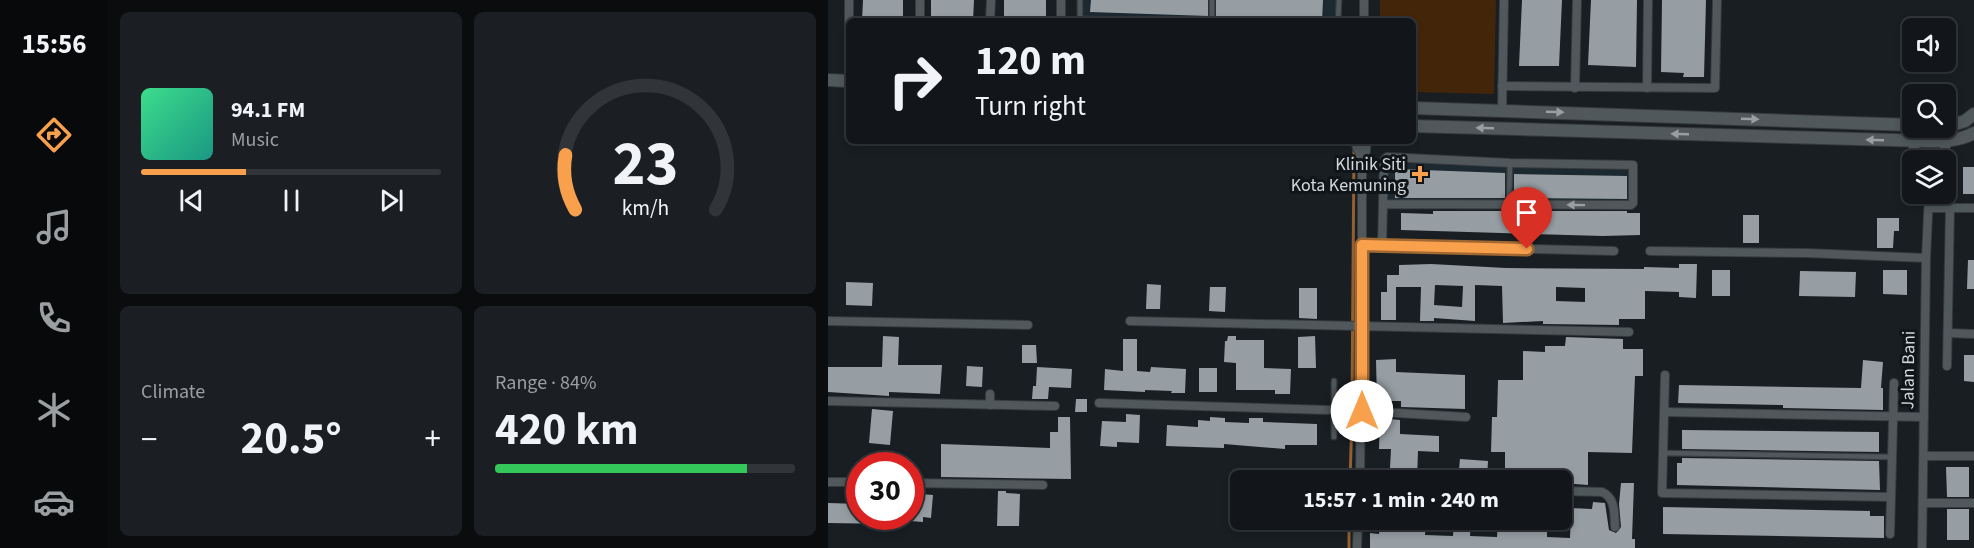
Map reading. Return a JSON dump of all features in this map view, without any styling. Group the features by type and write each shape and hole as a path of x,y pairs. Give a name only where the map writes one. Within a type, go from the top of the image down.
{"main road":[{"path":"828,80 846,81"},
{"path":"1416,108 1902,126"},
{"path":"1956,124 1965,121 1974,114"},
{"path":"1416,126 1909,141 1950,141 1974,133"}],"street":[{"path":"849,0 849,18"},
{"path":"920,0 920,18"},
{"path":"990,18 991,0"},
{"path":"1061,0 1061,18"},
{"path":"1364,0 1364,18"},
{"path":"1502,110 1504,0"},
{"path":"1575,88 1576,0"},
{"path":"1647,88 1648,0"},
{"path":"1502,86 1715,88 1717,0"},
{"path":"1909,141 1916,150"},
{"path":"1943,150 1950,141"},
{"path":"1360,470 1362,411 1355,326 1362,245 1362,169 1365,159 1362,144"},
{"path":"1382,246 1384,160 1387,157 1510,163 1633,165 1633,203 1631,206 1383,204"},
{"name":"Jalan Bani","path":"1922,548 1926,258 1929,204"},
{"path":"1929,208 1974,208"},
{"path":"1947,366 1950,208"},
{"path":"1362,245 1614,251"},
{"path":"1650,251 1807,253 1926,258"},
{"path":"828,321 1028,325"},
{"path":"1130,321 1629,332"},
{"path":"1949,333 1974,334"},
{"path":"1665,375 1662,493 1891,497"},
{"path":"1890,534 1894,383"},
{"path":"990,394 990,405"},
{"path":"828,401 1055,406"},
{"path":"1099,403 1362,411 1466,417"},
{"path":"1665,412 1924,417"},
{"path":"1924,456 1974,456"},
{"path":"828,482 846,482"},
{"path":"924,483 1043,484"},
{"path":"1572,492 1607,494 1612,499 1615,527"},
{"path":"1923,503 1974,503"},
{"path":"1357,548 1358,530"}],"lane":[{"path":"1080,0 1080,18"},
{"path":"1211,18 1212,0"},
{"path":"1338,18 1339,0"},
{"path":"1509,204 1510,163"},
{"path":"1334,381 1334,437"},
{"path":"1663,453 1892,457"}],"shaded area":[{"path":"1084,0 1336,0 1334,18 1083,18"},
{"path":"1380,0 1496,0 1494,94 1416,92 1416,18 1380,18"},
{"path":"1388,160 1629,168 1629,202 1387,201"}],"building":[{"path":"863,0 903,0 903,18 862,18"},
{"path":"931,0 974,0 973,18 931,18"},
{"path":"1004,0 1046,0 1046,18 1004,18"},
{"path":"1091,0 1208,0 1208,16 1090,12"},
{"path":"1216,0 1323,0 1322,18 1216,18"},
{"path":"1522,0 1562,0 1559,66 1519,66"},
{"path":"1591,0 1637,0 1636,67 1588,65"},
{"path":"1662,0 1706,0 1704,77 1683,77 1684,73 1661,72"},
{"path":"1963,167 1974,167 1974,194 1963,194"},
{"path":"1395,169 1505,173 1505,198 1395,198"},
{"path":"1514,174 1627,176 1627,199 1514,198"},
{"path":"1433,211 1506,211 1506,214 1534,215 1534,211 1627,211 1627,213 1640,213 1640,235 1401,230 1401,213 1433,214"},
{"path":"1743,215 1759,215 1759,243 1743,243"},
{"path":"1877,218 1899,218 1899,231 1894,231 1893,248 1877,248"},
{"path":"1968,260 1974,260 1974,289 1967,289"},
{"path":"1679,264 1697,264 1696,298 1679,297 1679,292 1645,291 1645,319 1619,319 1619,325 1543,324 1543,321 1503,323 1502,286 1475,285 1475,321 1434,318 1434,321 1420,321 1421,287 1396,287 1396,320 1381,320 1381,292 1387,292 1387,275 1399,275 1399,265 1644,269 1644,267 1679,268","holes":["1435,285 1463,286 1462,307 1434,305","1556,287 1585,288 1585,302 1556,301"]},
{"path":"1712,270 1730,270 1730,296 1712,296"},
{"path":"1883,270 1907,270 1907,295 1883,294"},
{"path":"1800,271 1856,272 1855,297 1799,296"},
{"path":"846,282 873,283 872,306 846,305"},
{"path":"1147,284 1161,285 1160,309 1146,309"},
{"path":"1210,287 1226,287 1225,312 1209,311"},
{"path":"1299,288 1317,288 1317,319 1299,318"},
{"path":"883,336 899,337 898,365 942,365 940,394 889,392 889,396 828,392 828,367 882,367"},
{"path":"1228,336 1236,336 1236,340 1264,340 1264,368 1291,369 1290,394 1275,394 1275,390 1236,390 1236,363 1224,362 1225,341"},
{"path":"1315,336 1316,368 1298,368 1298,337"},
{"path":"1566,337 1623,339 1623,349 1643,349 1643,376 1635,376 1632,453 1588,452 1588,485 1572,484 1572,470 1505,470 1505,452 1491,452 1492,417 1497,417 1498,380 1523,380 1523,351 1545,352 1545,346 1565,346"},
{"path":"1123,339 1137,339 1137,371 1150,372 1151,367 1186,369 1185,393 1104,390 1105,369 1123,371"},
{"path":"1022,345 1036,345 1037,363 1022,363"},
{"path":"1964,355 1974,355 1974,382 1964,381"},
{"path":"1396,359 1396,372 1465,375 1465,409 1401,407 1401,401 1377,401 1376,360"},
{"path":"1863,360 1883,362 1881,388 1883,388 1883,410 1678,403 1679,385 1861,388"},
{"path":"967,366 983,367 982,387 966,386"},
{"path":"1037,367 1072,369 1071,388 1049,387 1048,399 1032,399 1033,386 1036,386"},
{"path":"1199,368 1217,368 1217,392 1199,392"},
{"path":"1076,399 1087,399 1087,412 1075,412"},
{"path":"872,409 893,411 890,445 869,443"},
{"path":"1126,414 1140,415 1139,443 1117,442 1117,447 1100,446 1102,421 1126,422"},
{"path":"1058,417 1070,417 1071,479 941,477 941,444 1050,448 1050,432 1058,432"},
{"path":"1210,417 1225,418 1225,422 1249,423 1249,418 1263,418 1263,422 1317,424 1317,445 1285,445 1285,449 1224,444 1224,448 1166,446 1167,425 1198,427 1198,420 1210,421"},
{"path":"1380,418 1400,420 1400,434 1439,436 1439,452 1418,451 1417,470 1382,470 1382,468 1390,468 1391,449 1379,449"},
{"path":"1682,430 1879,432 1879,452 1682,449"},
{"path":"1682,458 1879,461 1880,490 1677,485 1677,463 1682,463"},
{"path":"1460,459 1488,461 1488,470 1459,470"},
{"path":"1946,467 1969,467 1969,497 1947,497"},
{"path":"1621,483 1634,483 1632,539 1635,539 1635,548 1370,548 1370,533 1379,534 1379,530 1425,530 1425,535 1453,536 1453,530 1470,530 1470,536 1497,537 1497,530 1547,530 1547,537 1570,538 1572,508 1592,509 1593,502 1605,503 1609,530 1616,533 1621,527 1619,504"},
{"path":"998,491 1020,494 1019,526 997,526"},
{"path":"924,494 933,495 931,518 924,517"},
{"path":"828,503 846,504 846,523 828,523"},
{"path":"1663,507 1870,511 1870,516 1884,516 1884,538 1663,534"},
{"path":"1947,509 1969,509 1969,540 1947,540"}],"waterway":[{"path":"1352,403 1354,149"},
{"path":"1350,470 1352,418"},
{"path":"1349,530 1349,548"}],"place":[{"name":"Klinik Siti Kota Kemuning","path":"1420,174"}],"route":[{"path":"1362,411 1362,245 1527,249"}]}
